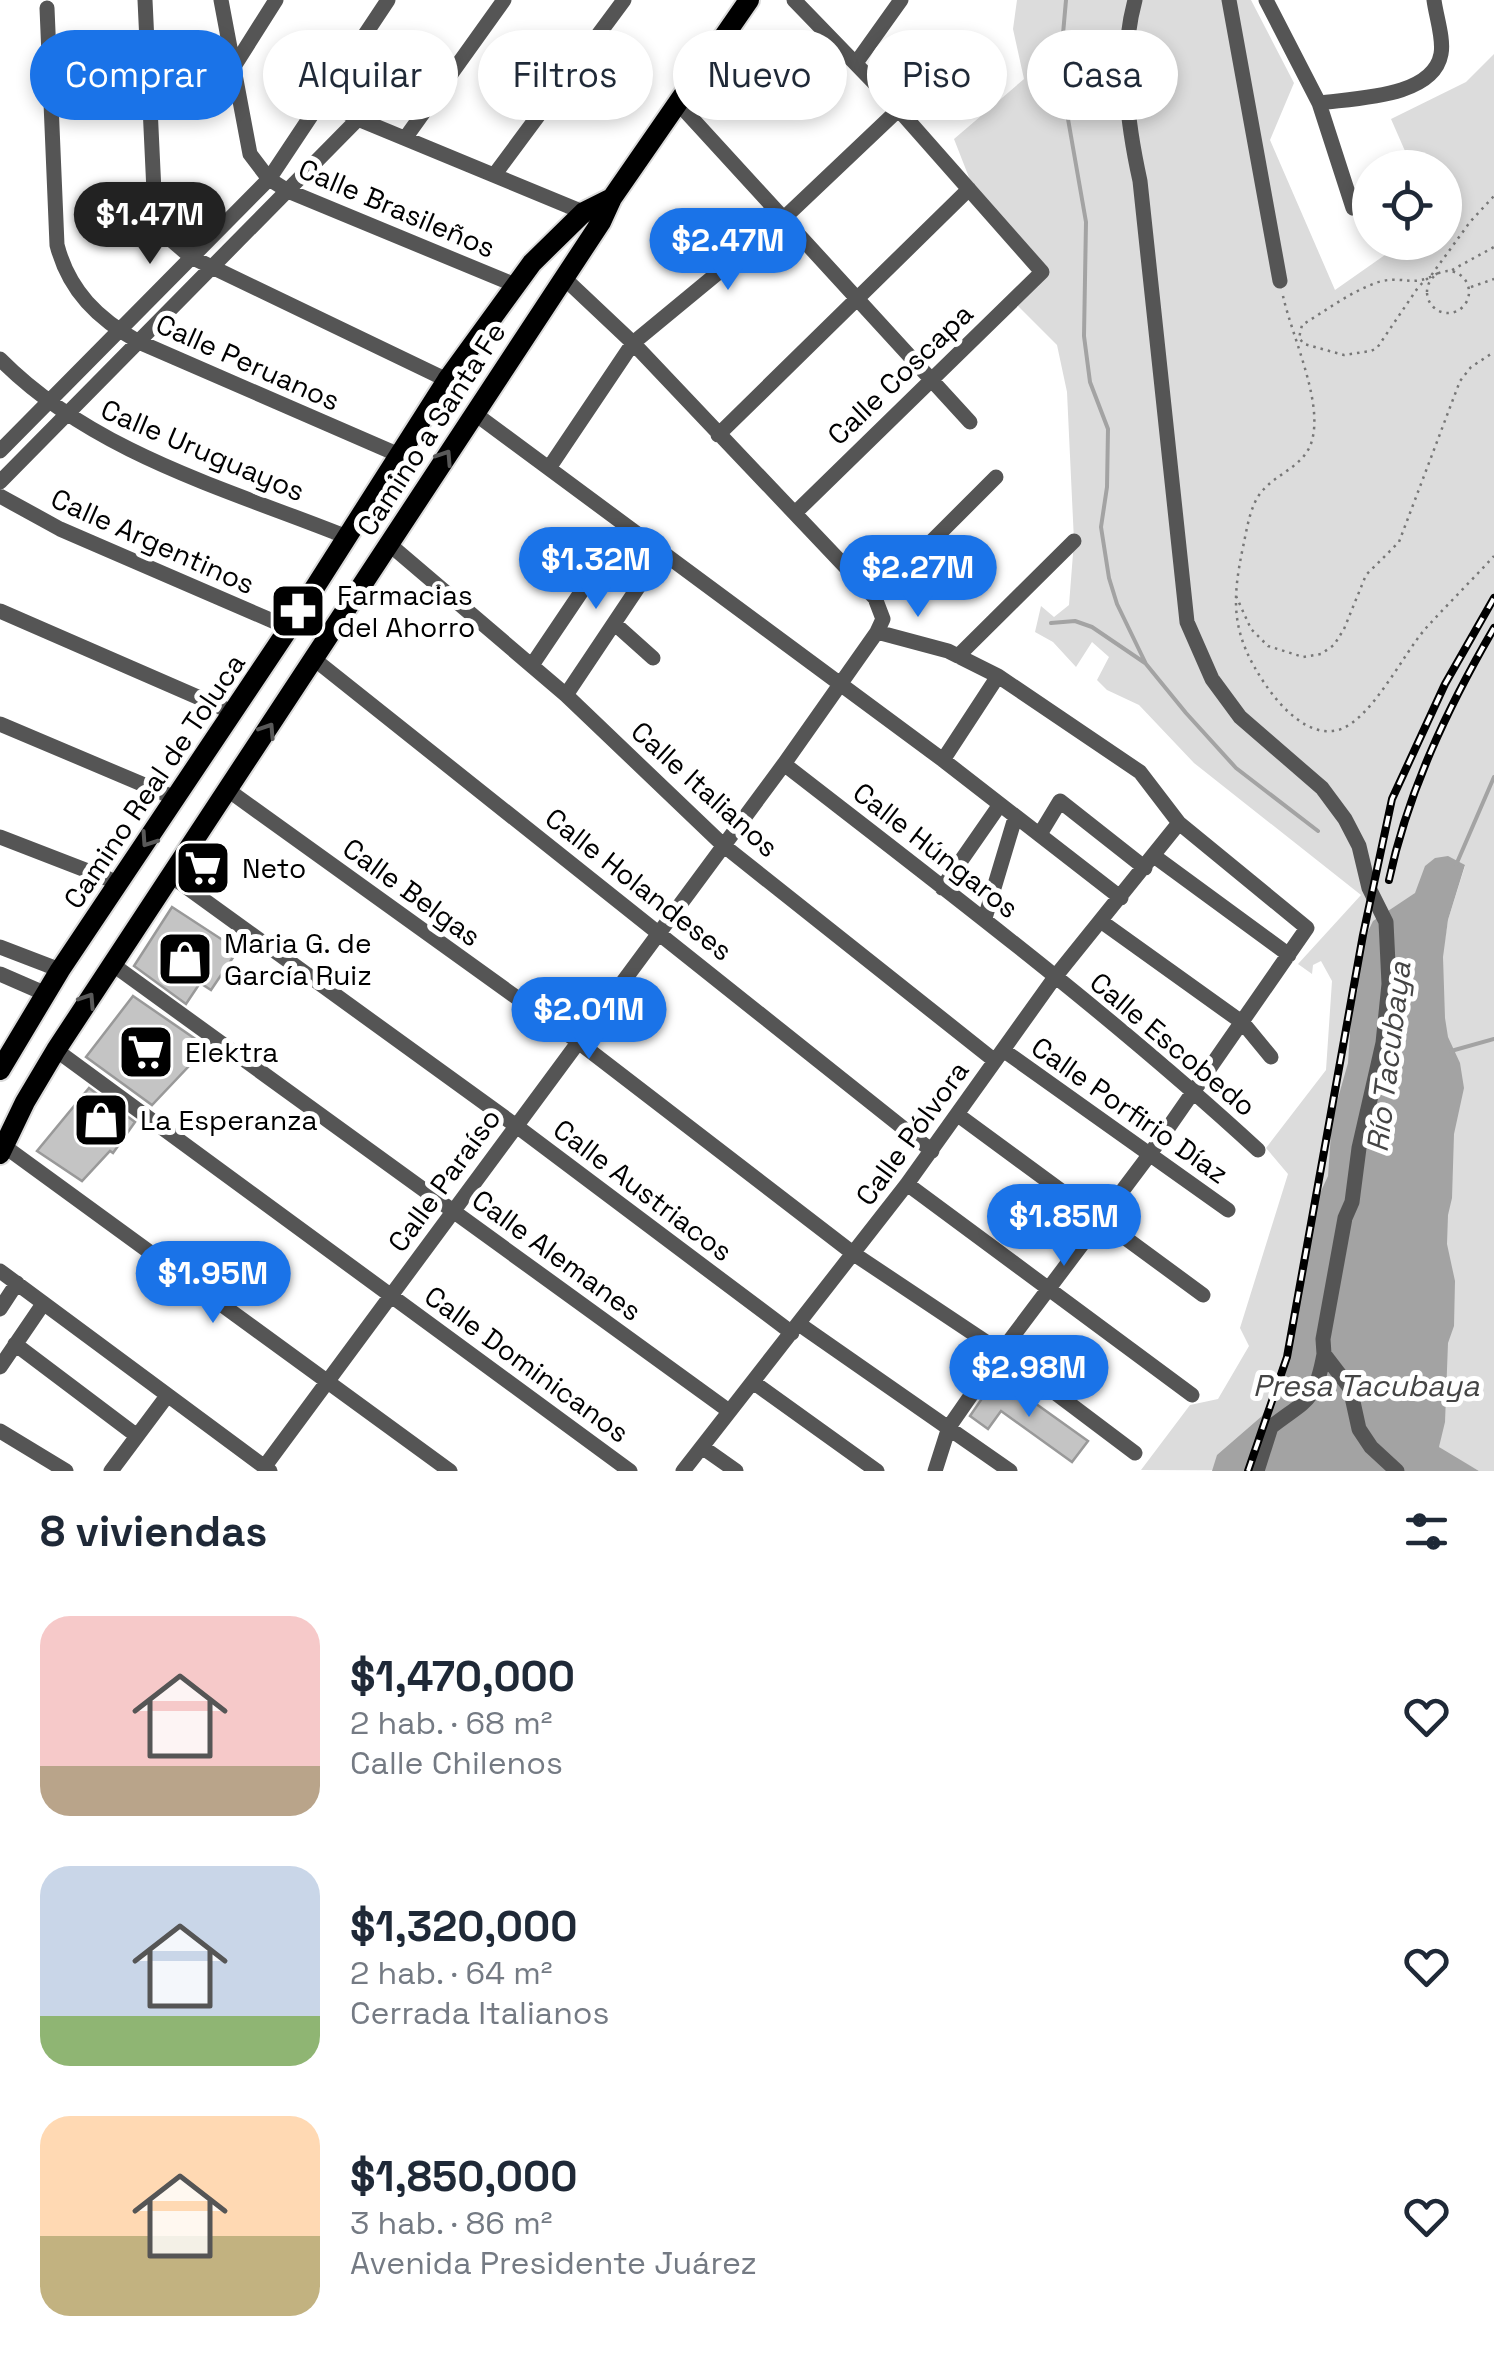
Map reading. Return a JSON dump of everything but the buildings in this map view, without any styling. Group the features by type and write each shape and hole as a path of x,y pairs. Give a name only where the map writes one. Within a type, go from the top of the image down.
{"main road":[{"path":"726,30 745,2"},
{"name":"Camino Real de Toluca","path":"0,1070 60,970 289,628 447,380 546,248 592,217 612,198 673,108"},
{"name":"Camino a Santa Fe","path":"1,1147 56,1050 563,277 592,217"}],"street":[{"path":"145,0 156,213 162,232 191,257 447,380"},
{"name":"Calle Brasileños","path":"221,0 226,30"},
{"path":"243,52 276,0"},
{"path":"368,30 388,0"},
{"path":"406,137 504,0"},
{"path":"494,174 624,0"},
{"path":"794,0 867,75"},
{"path":"856,62 901,0"},
{"path":"1135,0 1126,76 1128,111 1140,180 1187,622 1212,680 1240,717 1322,788 1345,819 1360,846 1369,888 1389,937 1383,1043 1326,1315 1318,1385 1298,1410 1271,1427 1257,1471"},
{"path":"1229,0 1280,280"},
{"path":"1266,0 1319,103 1352,205"},
{"path":"1319,103 1410,89 1432,73 1441,53 1434,0"},
{"name":"Calle Peruanos","path":"47,8 57,245 63,267 90,308 139,342 399,455"},
{"name":"Calle Brasileños","path":"243,119 250,154 269,179 288,191 515,285"},
{"path":"0,452 269,179 309,120"},
{"path":"0,482 357,120"},
{"path":"361,120 592,217"},
{"path":"693,120 970,422"},
{"path":"549,468 633,343 782,220 887,120"},
{"path":"718,435 969,190 907,120"},
{"name":"Calle Coscapa","path":"794,513 1042,272 969,190"},
{"path":"563,277 633,343 876,598 883,619 877,632 953,653 998,676 1140,772 1179,823 1307,928 1244,1024 1001,1352 950,1427 935,1471"},
{"name":"Calle Uruguayos","path":"0,360 66,416 110,442 346,537"},
{"path":"474,413 943,760 1121,898"},
{"path":"876,598 996,477"},
{"name":"Calle Argentinos","path":"0,496 60,530 289,628"},
{"path":"532,665 626,527"},
{"path":"953,653 1074,542"},
{"name":"Calle Italianos","path":"389,544 566,694 723,844 999,1055"},
{"path":"566,694 661,554"},
{"path":"0,612 232,712"},
{"path":"615,624 652,658"},
{"name":"Calle Paraíso","path":"268,1469 327,1381 784,764 877,632"},
{"name":"Calle Holandeses","path":"314,659 932,1151"},
{"path":"943,760 998,676"},
{"path":"0,724 175,798"},
{"name":"Calle Húngaros","path":"784,764 1056,977"},
{"name":"Calle Belgas","path":"228,790 576,1042 854,1254 1001,1352 1135,1453"},
{"path":"1040,834 1060,801 1289,955"},
{"path":"942,888 999,806"},
{"path":"985,918 1015,818"},
{"name":"Calle Pólvora","path":"683,1471 932,1151 1056,977 1179,823"},
{"path":"0,836 119,883"},
{"name":"Calle Austriacos","path":"171,876 796,1329 950,1427 1010,1471"},
{"path":"1102,922 1244,1024 1271,1058"},
{"path":"0,947 60,970"},
{"name":"Calle Alemanes","path":"112,964 729,1411"},
{"path":"0,974 46,994"},
{"name":"Calle Escobedo","path":"1056,977 1258,1150"},
{"name":"Calle Dominicanos","path":"56,1050 630,1471"},
{"name":"Calle Porfirio Díaz","path":"999,1055 1228,1210"},
{"path":"958,1115 1203,1295"},
{"path":"1,1147 450,1471"},
{"path":"907,1184 1192,1395"},
{"path":"0,1271 268,1469"},
{"path":"0,1309 17,1282"},
{"path":"0,1366 43,1304"},
{"path":"14,1344 137,1436"},
{"path":"1324,1354 1350,1388 1358,1429 1397,1471"},
{"path":"754,1382 877,1471"},
{"path":"110,1471 168,1396"},
{"path":"0,1431 66,1471"},
{"path":"702,1447 736,1471"}],"path":[{"path":"1494,196 1426,280 1378,348 1344,355 1304,344 1299,338 1302,325 1351,295 1385,281 1426,280 1451,271 1494,246"},
{"path":"1438,273 1428,284 1427,298 1442,313 1463,308 1469,288 1463,276 1451,271"},
{"path":"1280,280 1315,409 1310,448 1300,461 1265,488 1257,500 1242,549 1236,622 1242,643 1269,689 1307,726 1332,731 1352,723 1426,629 1494,556"},
{"path":"1469,288 1494,280"},
{"path":"1236,595 1251,629 1268,646 1303,658 1321,654 1334,645 1366,575 1399,542 1460,381 1494,352"}],"shaded area":[{"path":"1017,0 1251,0 1294,83 1270,140 1335,290 1378,260 1462,260 1462,150 1405,150 1391,119 1466,82 1494,54 1494,1471 1479,1471 1443,1451 1439,1447 1441,1432 1377,1471 1141,1470 1190,1405 1218,1399 1249,1346 1240,1328 1288,1174 1266,1148 1326,1070 1332,981 1321,961 1313,965 1312,974 1298,964 1361,895 1194,763 1139,705 1107,690 1097,680 1109,657 1092,642 1076,667 1053,642 1035,632 1041,606 1054,617 1069,605 1074,541 1067,392 1057,345 1015,303 1047,271 970,180 954,139 976,120 1007,120 1007,94 1024,79 1013,29","holes":["1448,857 1465,866 1444,945"]}],"water":[{"name":"Presa Tacubaya","path":"1448,856 1465,865 1448,920 1443,957 1448,1037 1460,1063 1464,1088 1454,1134 1448,1215 1447,1244 1455,1281 1454,1326 1448,1343 1445,1422 1439,1447 1479,1471 1212,1471 1217,1455 1262,1416 1289,1360 1299,1312 1299,1280 1310,1215 1328,1176 1332,1119 1348,1063 1351,1016 1358,988 1354,969 1358,952 1373,921 1415,893 1425,866 1435,858"}],"waterway":[{"path":"1066,0 1063,34 1068,119 1086,222 1084,336 1090,382 1108,429 1107,487 1101,527 1109,578 1146,664 1186,713 1236,768 1318,831"},
{"path":"1051,623 1075,621 1092,627 1145,663"},
{"name":"Río Tacubaya","path":"1456,865 1494,777"},
{"path":"1451,1051 1494,1039"}],"railway":[{"path":"1248,1471 1287,1357 1363,935 1392,799 1445,684 1494,598"},
{"path":"1389,880 1407,814 1431,750 1494,628"}],"place":[{"name":"Farmacias del Ahorro","path":"298,611"},
{"name":"Neto","path":"203,868"},
{"name":"Maria G. de García Ruiz","path":"185,959"},
{"name":"Elektra","path":"146,1052"},
{"name":"La Esperanza","path":"101,1120"}]}
